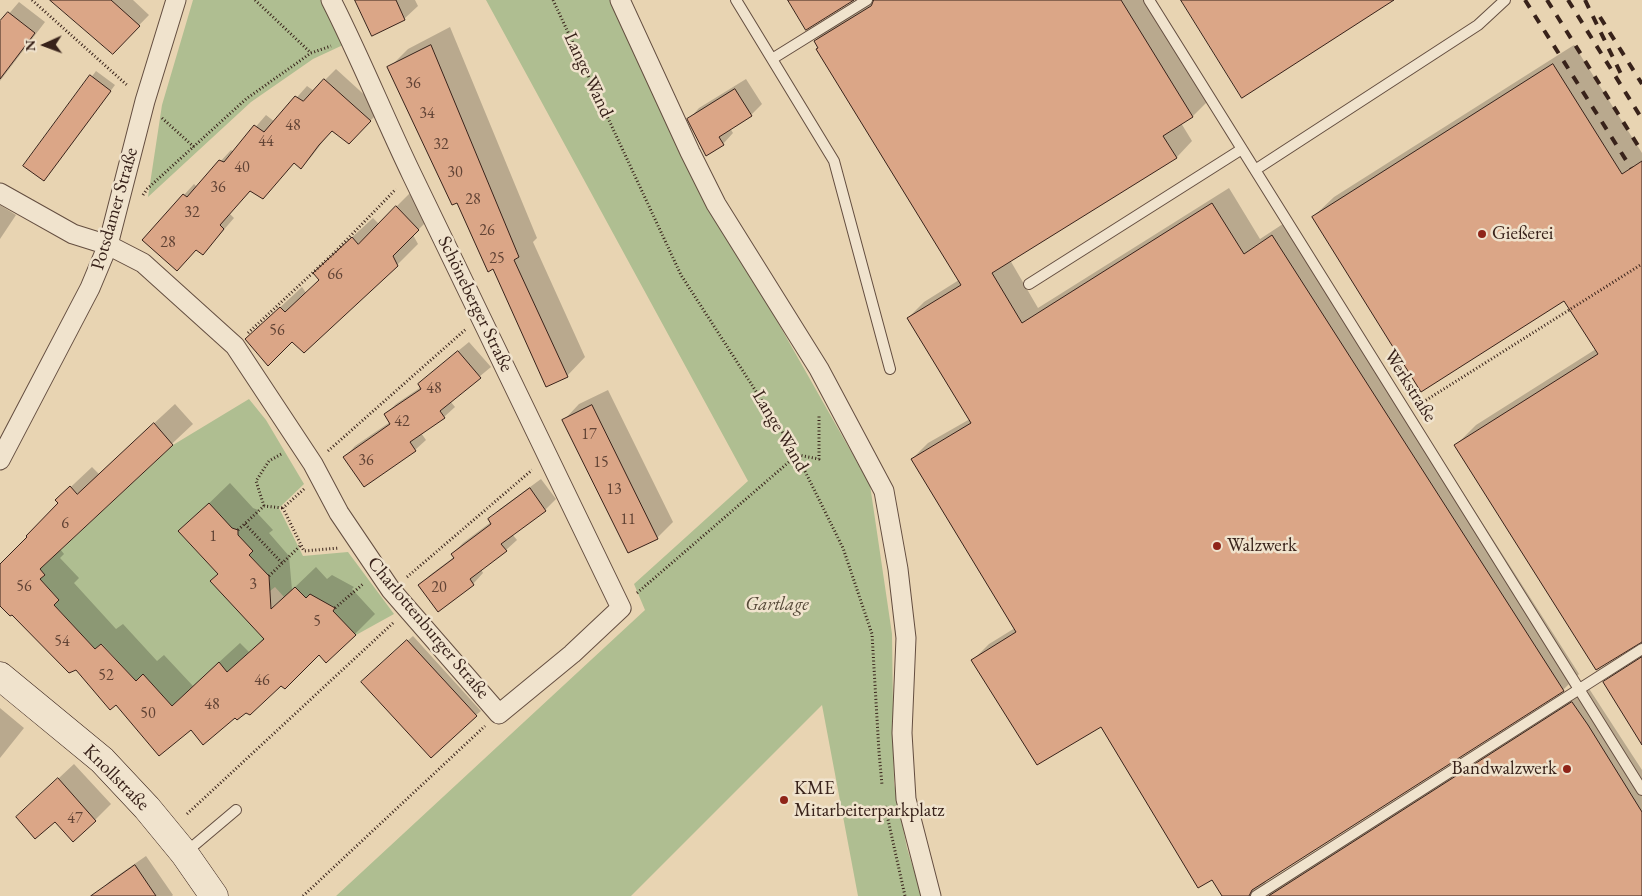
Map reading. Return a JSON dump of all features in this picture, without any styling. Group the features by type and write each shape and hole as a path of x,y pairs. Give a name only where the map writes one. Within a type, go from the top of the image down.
{"street":[{"name":"Potsdamer Straße","path":"0,460 90,288 108,245 145,101 176,0"},
{"name":"Schöneberger Straße","path":"331,0 350,37 411,174 621,608"},
{"path":"620,0 716,204 819,369 884,491 898,569 906,638 902,733 906,799 931,896"},
{"name":"Charlottenburger Straße","path":"0,193 73,234 108,245 144,263 235,346 313,464 339,513 391,590 499,714 572,654 621,608"},
{"name":"Knollstraße","path":"0,676 102,760 147,808 184,853 214,896"}],"lane":[{"path":"736,0 834,162 890,369"},
{"path":"772,60 867,0"},
{"name":"Werkstraße","path":"1149,0 1642,790"},
{"path":"1255,170 1478,25 1506,0"},
{"path":"1029,284 1242,149"},
{"path":"1256,896 1642,649"},
{"path":"184,853 236,810"}],"path":[{"path":"32,0 194,147"},
{"path":"142,197 147,189 246,99 311,53 255,0"},
{"name":"Lange Wand","path":"552,0 681,275 798,455 843,548 872,634 883,788"},
{"path":"235,346 334,253 411,174"},
{"path":"1406,413 1642,264"},
{"path":"313,464 481,316"},
{"path":"621,608 798,455 819,459 819,409"},
{"path":"264,506 256,481 269,461 288,450"},
{"path":"391,590 548,456"},
{"path":"238,530 264,506 283,508 310,485"},
{"path":"283,508 304,551 340,548"},
{"path":"245,524 282,563"},
{"path":"269,576 301,545"},
{"path":"187,814 409,610"},
{"path":"303,896 499,714"},
{"path":"884,797 886,815 905,896"}],"green space":[{"path":"193,0 321,0 343,45 313,59 251,102 148,197 162,105"},
{"name":"Gartlage","path":"486,0 616,0 696,178 870,485 892,634 894,783 907,848 922,896 858,896 822,705 631,896 336,896 645,610 634,584 748,481"},
{"path":"249,399 266,420 304,484 279,508 303,556 348,552 394,614 356,635 306,598 284,597 275,587 270,591 269,576 249,555 253,551 238,545 237,530 217,522 222,517 209,503 179,532 218,574 211,581 266,637 227,672 219,663 172,706 143,675 136,681 102,644 95,649 54,605 59,600 40,579 44,575 40,569 173,445"}],"building":[{"path":"50,0 111,0 140,26 113,54"},
{"path":"355,0 396,0 405,20 372,36"},
{"path":"788,0 854,0 806,30"},
{"name":"Walzwerk","path":"874,0 1121,0 1193,117 1163,136 1177,158 992,273 1022,323 1212,203 1244,254 1272,235 1564,691 1252,890 1249,896 1222,896 1212,880 1198,888 1101,727 1037,765 971,660 1016,632 911,459 971,423 907,318 961,285 816,49 818,48 814,41 871,6"},
{"path":"1181,0 1394,0 1242,98"},
{"path":"8,12 35,33 0,79 0,21"},
{"path":"431,45 519,257 514,260 568,377 546,387 493,269 488,272 457,203 452,205 387,67"},
{"path":"1553,64 1622,174 1642,161 1642,642 1596,670 1454,445 1598,354 1564,301 1421,392 1312,217"},
{"path":"90,75 111,91 44,181 23,166"},
{"path":"324,79 371,121 349,144 332,131 301,169 294,163 263,199 250,191 220,225 224,229 203,255 196,250 177,271 142,240 183,194 187,197 219,160 224,162 254,125 264,132 295,96 303,101"},
{"path":"735,89 752,116 719,137 724,145 706,156 687,119"},
{"path":"396,206 419,230 393,256 398,266 304,353 292,342 268,366 245,339 280,307 285,312 319,280 313,273 352,237 358,244"},
{"path":"458,351 481,378 440,411 445,418 410,442 416,451 364,487 343,457 390,424 384,414 421,389 418,384"},
{"path":"592,405 658,539 628,553 562,420"},
{"path":"154,423 173,445 40,569 45,575 40,579 59,600 54,605 95,649 101,644 136,681 143,674 172,706 219,662 227,672 264,639 210,581 218,574 178,531 209,503 232,528 238,530 238,535 253,551 249,555 269,576 271,609 295,587 306,598 310,594 335,608 333,611 356,635 326,663 319,655 285,689 281,686 250,715 246,713 237,720 235,718 203,745 191,730 159,756 116,705 110,710 76,670 69,673 12,615 10,616 0,606 0,564 58,503 55,500 70,486 77,494"},
{"path":"530,488 546,511 501,544 507,551 470,579 474,585 438,612 418,585 454,558 451,554 491,524 488,519"},
{"path":"407,640 477,716 431,758 361,682"},
{"path":"1642,657 1642,745 1603,682"},
{"name":"Bandwalzwerk","path":"1572,702 1642,812 1642,896 1269,896"},
{"path":"58,778 96,821 73,842 55,822 35,839 16,817"},
{"path":"135,865 156,896 91,896"}],"railway":[{"path":"1525,0 1631,168"},
{"path":"1547,0 1642,152"},
{"path":"1568,0 1642,119"},
{"path":"1585,0 1621,74"},
{"path":"1600,17 1642,84"}],"place":[{"name":"Gießerei","path":"1482,234"},
{"name":"Walzwerk","path":"1217,546"},
{"name":"Bandwalzwerk","path":"1567,769"},
{"name":"KME Mitarbeiterparkplatz","path":"784,800"}]}
